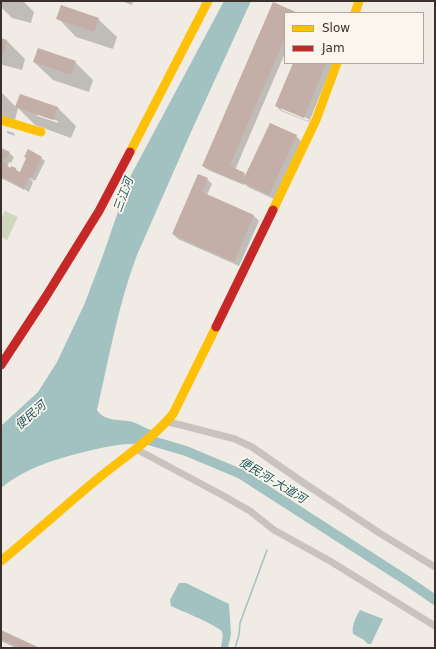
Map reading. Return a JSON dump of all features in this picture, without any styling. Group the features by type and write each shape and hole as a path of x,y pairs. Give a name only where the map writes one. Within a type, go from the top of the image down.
{"street":[{"path":"1,365 99,211 208,1"},
{"path":"355,12 360,1"},
{"path":"1,561 112,467 137,448 165,424 173,414 247,266 300,155 316,120 337,64"},
{"path":"1,120 41,132"},
{"path":"165,424 181,425 235,439 252,447 304,484 435,567"},
{"path":"137,448 222,494 274,530 330,561 435,626"}],"green space":[{"path":"5,211 18,217 7,240 1,237 1,219"}],"water":[{"path":"224,1 251,1 137,255 119,312 97,410 104,417 133,422 157,432 142,444 102,448 65,457 42,465 21,474 1,488 1,426 38,392 57,362 84,305 130,177"},
{"path":"179,583 186,583 229,604 231,634 228,648 221,648 223,634 219,629 171,606 170,600"},
{"path":"360,610 383,619 371,644 368,644 353,634 353,625"}],"building":[{"path":"273,2 296,12 284,12 284,40 228,170 230,166 245,173 241,183 202,166"},
{"path":"61,5 99,18 94,32 56,19"},
{"path":"1,38 7,40 4,53 1,52"},
{"path":"38,48 76,61 71,75 33,62"},
{"path":"293,64 326,64 304,118 275,106"},
{"path":"20,94 58,107 53,120 15,107"},
{"path":"270,123 297,135 269,195 242,182"},
{"path":"1,148 10,152 6,159 4,158 3,162 7,164 6,166 16,168 15,170 20,172 28,149 42,157 32,178 29,177 24,188 1,176"},
{"path":"198,174 208,178 202,192 254,215 234,262 172,234"},
{"path":"1,630 40,648 20,648 1,639"}],"waterway":[{"name":"便民河-大道河","path":"142,438 186,451 241,474 435,600"},
{"path":"235,648 239,635 240,623 267,550"}],"traffic: slow":[{"path":"130,152 208,1"},
{"path":"355,12 359,1"},
{"path":"273,210 316,120 337,64"},
{"path":"1,120 41,132"},
{"path":"1,561 101,476 148,439 165,423 173,414 216,327"}],"traffic: jam":[{"path":"1,365 99,211 130,152"},
{"path":"216,327 273,210"}],"water label":[{"name":"三江河","path":"124,195"},
{"name":"便民河","path":"31,416"}]}
